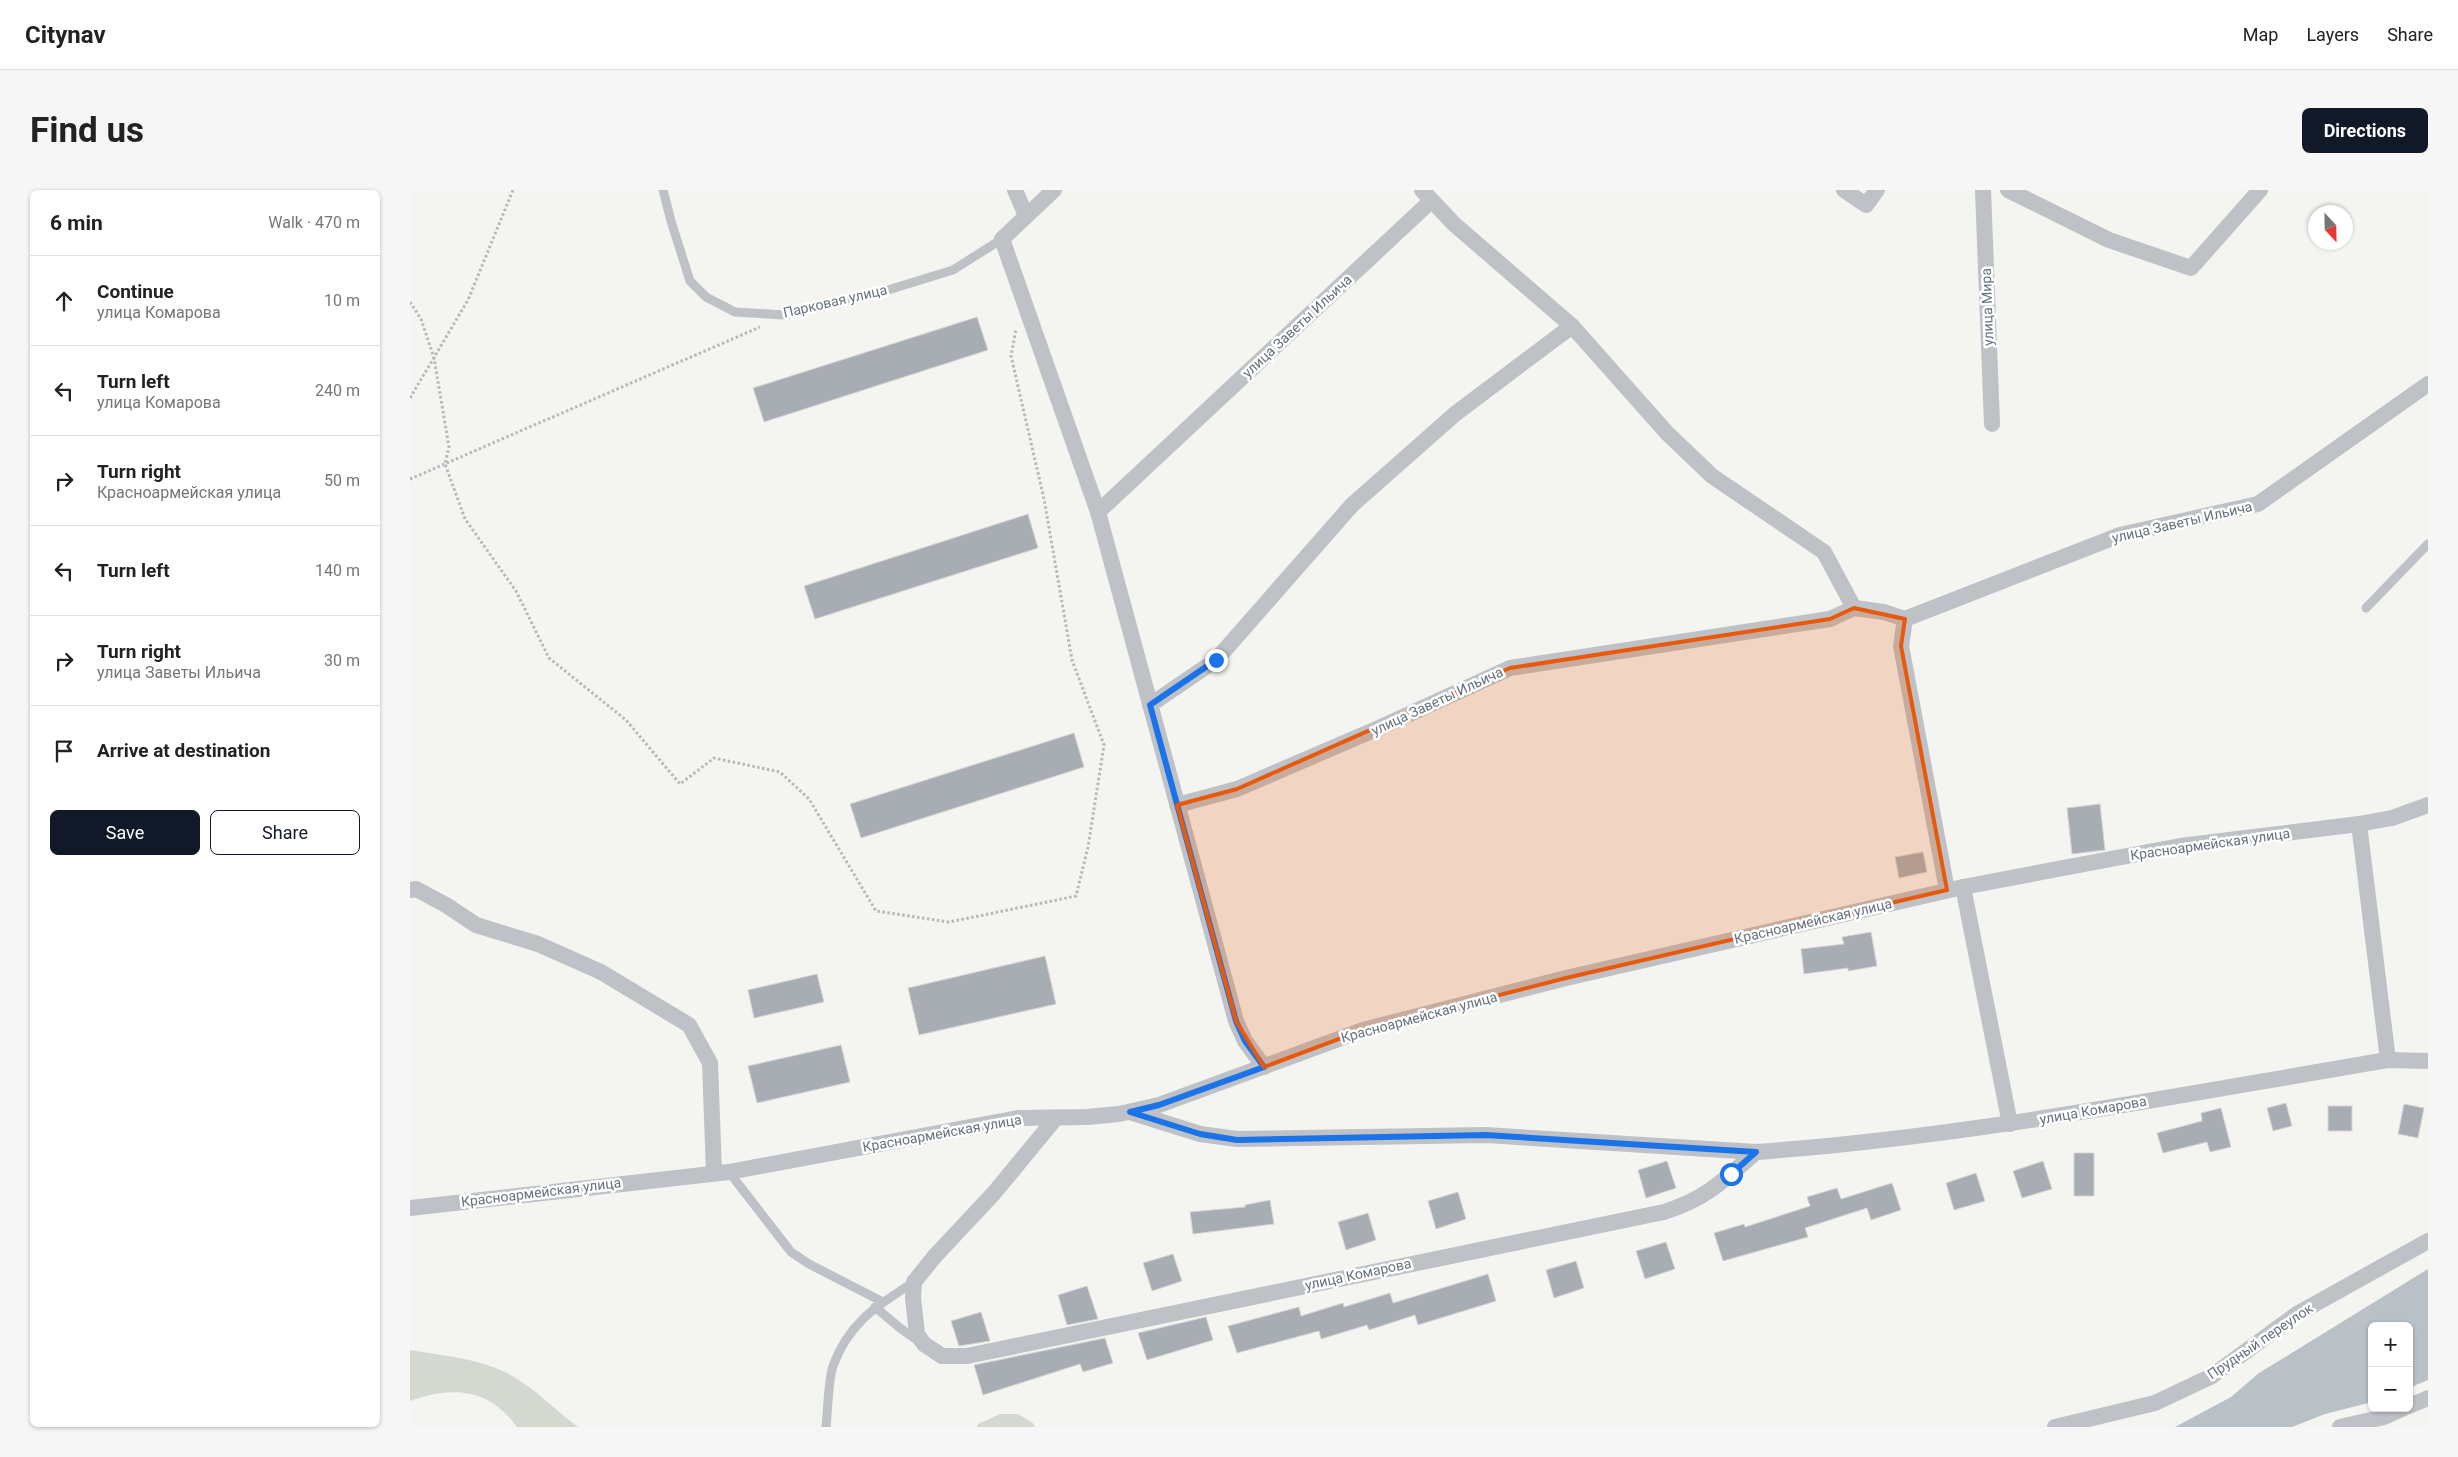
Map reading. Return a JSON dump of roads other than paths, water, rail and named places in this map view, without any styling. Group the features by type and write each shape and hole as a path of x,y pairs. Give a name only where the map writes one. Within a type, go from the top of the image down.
{"street":[{"path":"1014,190 1026,216"},
{"name":"Парковая улица","path":"1002,239 1054,190"},
{"path":"1844,190 1866,205 1877,190"},
{"name":"улица Мира","path":"1983,190 1992,424"},
{"path":"2008,190 2108,240 2191,268 2260,190"},
{"name":"улица Заветы Ильича","path":"1098,512 1426,195 1454,224 1572,326 1666,433 1712,476 1824,552 1854,608 1830,619 1510,668 1381,727 1237,789 1178,805"},
{"path":"1002,239 1098,512 1236,1021 1245,1041 1264,1067"},
{"path":"1150,705 1216,660 1352,505 1455,414 1572,326"},
{"name":"улица Заветы Ильича","path":"1905,619 2120,535 2258,504 2428,384"},
{"path":"1854,608 1884,612 1905,619 1901,646 2010,1124"},
{"name":"Красноармейская улица","path":"410,1208 722,1172 974,1124 1018,1118 1055,1119 1130,1112 1159,1105 1344,1036 1566,978 1955,889 2180,846 2359,824 2392,818 2428,805"},
{"path":"2359,824 2388,1060"},
{"path":"413,889 446,905 476,926 538,944 601,972 689,1024 710,1063 722,1172"},
{"name":"улица Комарова","path":"1130,1112 1200,1134 1237,1140 1486,1135 1756,1152 1800,1149 2010,1124 2388,1060 2428,1061"},
{"path":"924,1344 917,1334 913,1298 914,1282 935,1256 994,1193 1055,1119"},
{"name":"улица Комарова","path":"924,1344 942,1356 967,1356 1664,1212 1686,1205 1709,1193 1756,1152"},
{"name":"Прудный переулок","path":"2055,1427 2155,1403 2212,1376 2296,1314 2428,1241"},
{"path":"2413,1404 2428,1398"},
{"path":"2340,1427 2384,1417 2395,1412"}],"lane":[{"name":"Парковая улица","path":"664,190 671,221 690,281 706,298 735,312 785,315 888,290 953,270 1002,239"},
{"path":"2366,608 2428,544"},
{"path":"722,1172 791,1252 879,1305 900,1328 924,1344"},
{"path":"826,1427 833,1367 851,1330 879,1305 914,1282"}]}
